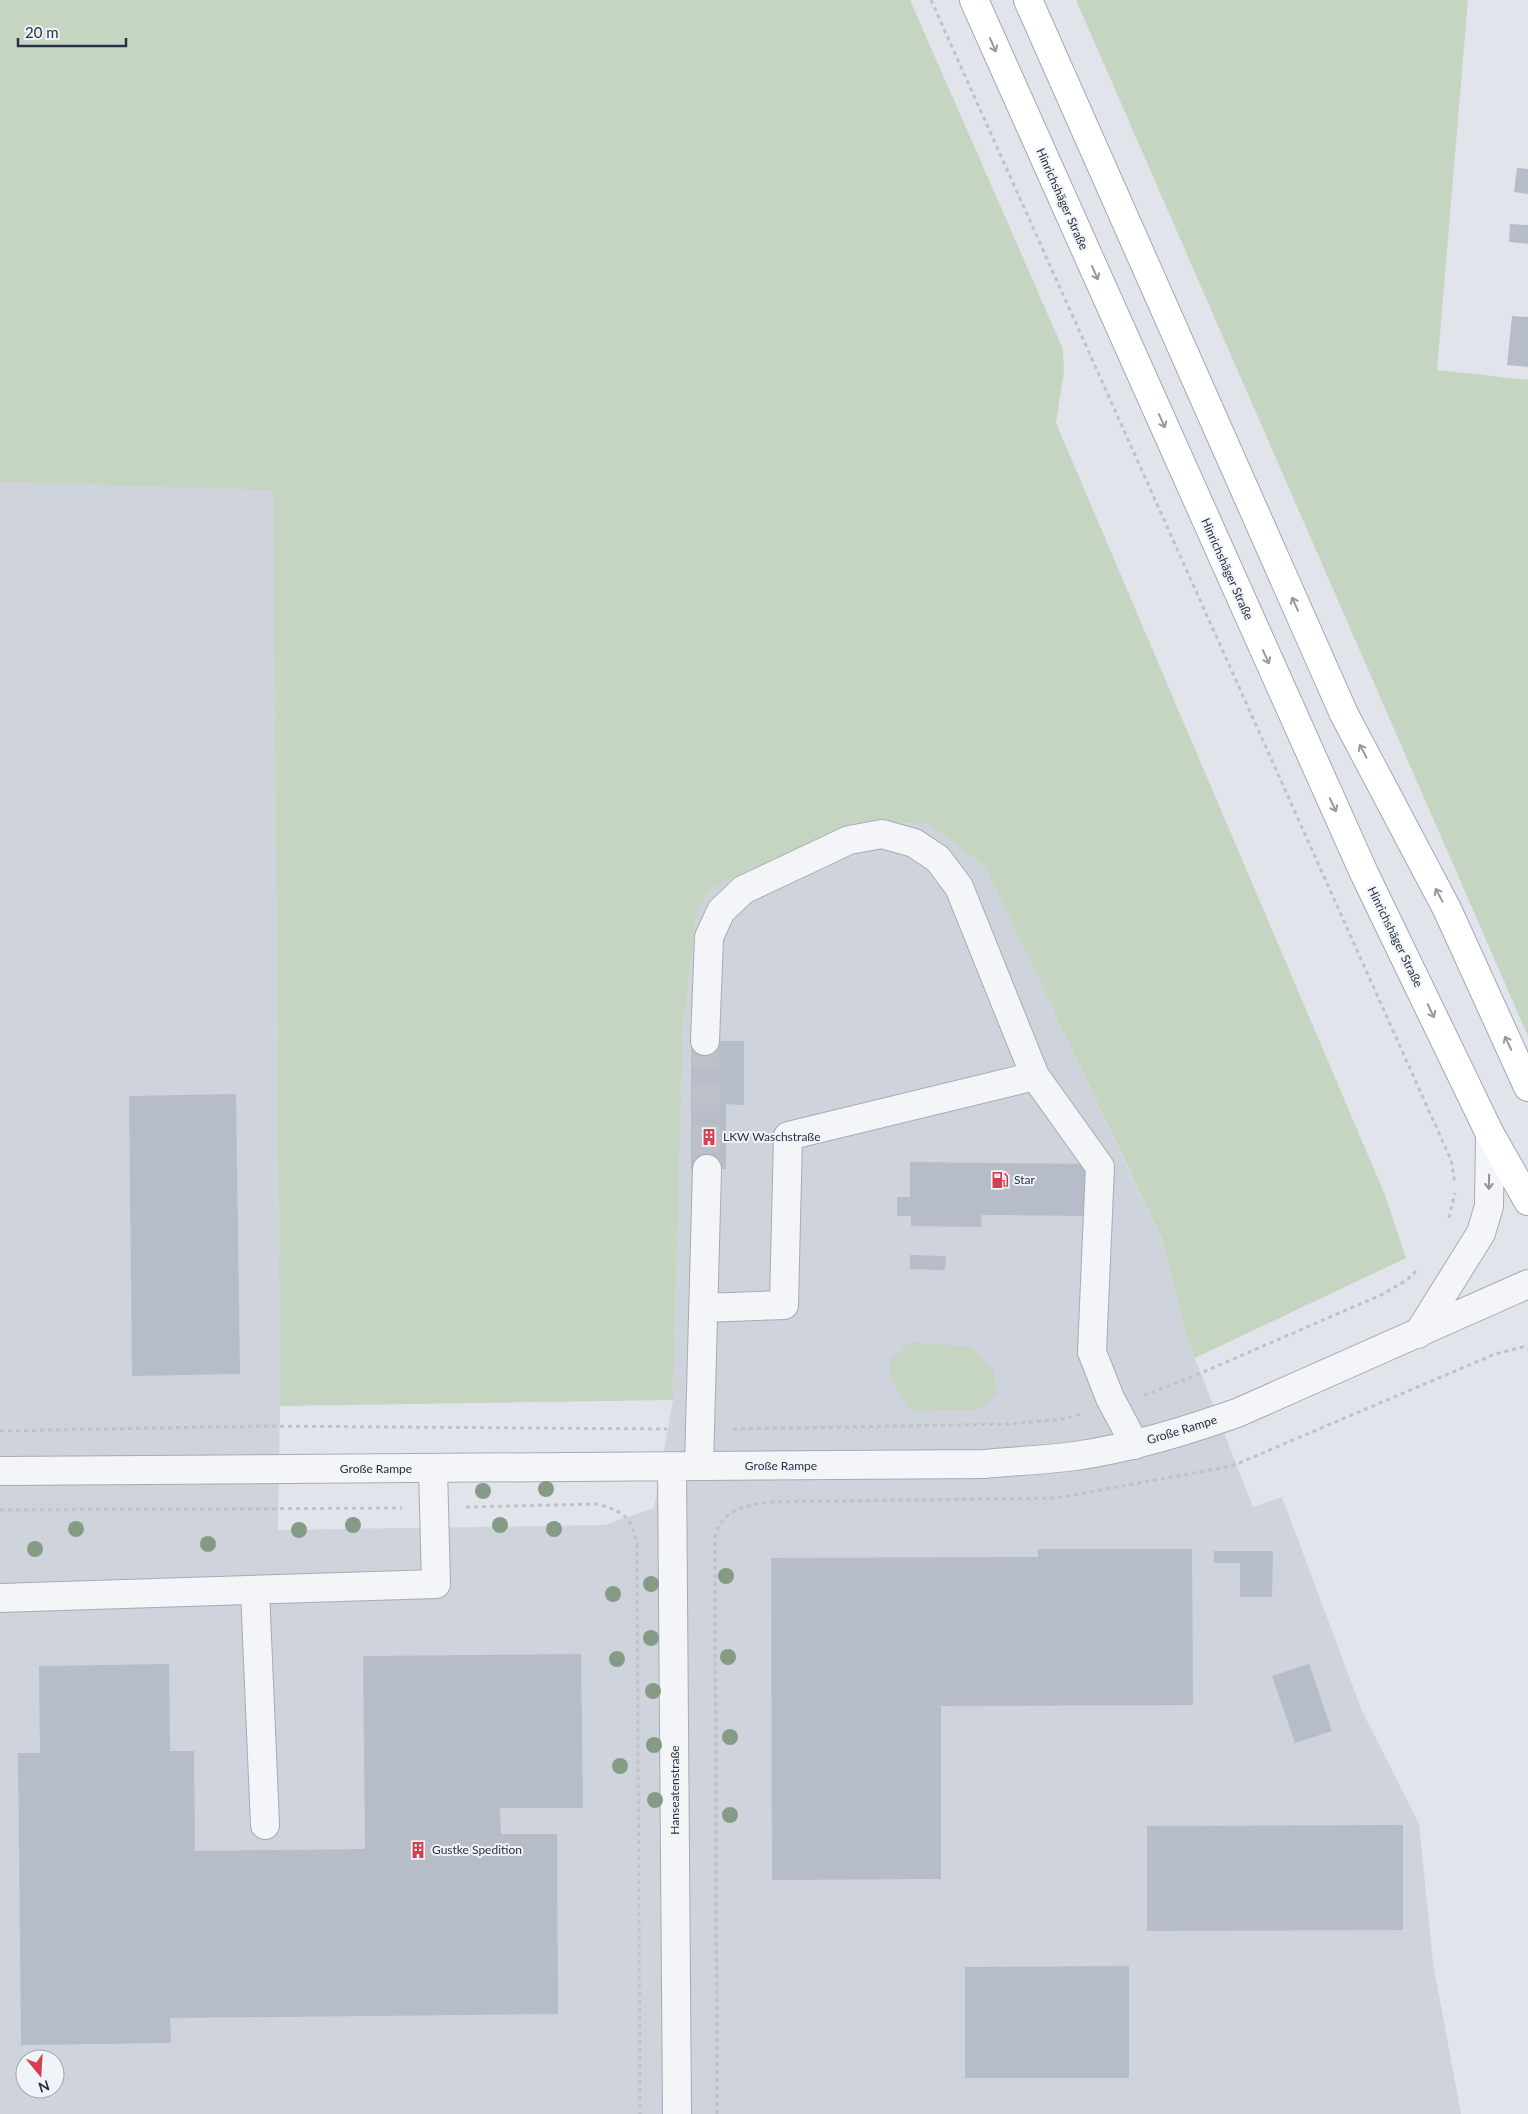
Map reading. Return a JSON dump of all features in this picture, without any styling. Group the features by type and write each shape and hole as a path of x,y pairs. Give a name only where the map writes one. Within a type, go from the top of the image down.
{"main road":[{"name":"Hinrichshäger Straße","path":"974,0 1328,794 1490,1134 1528,1201"},
{"path":"1028,0 1344,714 1447,909 1528,1087"}],"street":[{"path":"705,1041 709,937 721,911 743,890 849,840 882,834 914,843 938,859 959,887 1035,1076 1100,1167 1092,1352 1115,1407 1135,1444"},
{"path":"704,1308 784,1305 788,1136 1035,1076"},
{"name":"Hinrichshäger Straße","path":"1418,1334 1481,1233 1489,1206 1490,1134"},
{"path":"699,1466 707,1169"},
{"name":"Große Rampe","path":"0,1471 984,1464 1076,1456 1135,1444 1190,1429 1238,1412 1528,1284"},
{"name":"Hanseatenstraße","path":"672,1466 677,2114"},
{"path":"0,1598 436,1584 433,1468"},
{"path":"255,1590 265,1825"}],"path":[{"path":"932,0 1451,1160 1455,1189 1448,1222"},
{"path":"0,1431 260,1426 700,1429 1011,1424 1063,1418 1115,1407 1187,1379 1381,1295 1407,1280 1423,1265"},
{"path":"0,1510 434,1508 598,1504 618,1510 634,1528 637,1546 640,2114"},
{"path":"717,2114 715,1537 718,1526 729,1513 745,1506"}],"shaded area":[{"path":"0,482 273,489 280,1406 278,1530 605,1525 654,1508 673,1400 683,1029 697,911 712,888 851,822 929,824 985,867 1163,1242 1185,1333 1253,1507 1282,1497 1362,1711 1419,1824 1433,1963 1461,2114 0,2114"}],"green space":[{"path":"0,0 910,0 1063,349 1064,371 1056,423 1385,1195 1406,1258 1195,1358 1185,1333 1163,1241 985,867 929,824 852,822 712,888 697,911 683,1029 673,1400 280,1406 273,490 0,482"},
{"path":"1076,0 1468,0 1437,370 1528,380 1528,1036"},
{"path":"911,1342 971,1347 994,1370 997,1392 979,1410 911,1411 891,1379 890,1360"}],"building":[{"path":"1517,168 1528,169 1528,194 1514,192"},
{"path":"1510,224 1528,225 1528,244 1509,242"},
{"path":"1512,316 1528,317 1528,367 1507,365"},
{"name":"LKW Waschstraße","path":"691,1041 744,1041 744,1105 726,1104 726,1169 691,1169"},
{"path":"236,1094 240,1374 132,1376 129,1096"},
{"name":"Star","path":"910,1162 1090,1164 1089,1216 982,1215 981,1227 911,1226 911,1216 897,1216 897,1197 910,1197"},
{"path":"910,1255 946,1256 945,1270 910,1269"},
{"path":"1038,1549 1192,1549 1193,1705 941,1706 941,1879 772,1880 771,1558 1038,1557"},
{"path":"1214,1551 1273,1551 1272,1597 1240,1597 1240,1563 1214,1563"},
{"name":"Gustke Spedition","path":"581,1654 583,1808 500,1808 501,1834 557,1834 558,2014 170,2018 171,2043 21,2045 18,1753 40,1753 39,1666 169,1664 170,1751 194,1751 195,1851 365,1849 363,1656"},
{"path":"1309,1664 1332,1731 1295,1743 1272,1676"},
{"path":"1403,1825 1403,1930 1147,1931 1147,1826"},
{"path":"1129,1966 1129,2078 965,2078 965,1967"}],"tunnel":[{"path":"705,1041 707,1169"}],"place":[{"name":"LKW Waschstraße","path":"709,1137"},
{"name":"Star","path":"1000,1180"},
{"name":"Gustke Spedition","path":"418,1850"}]}
